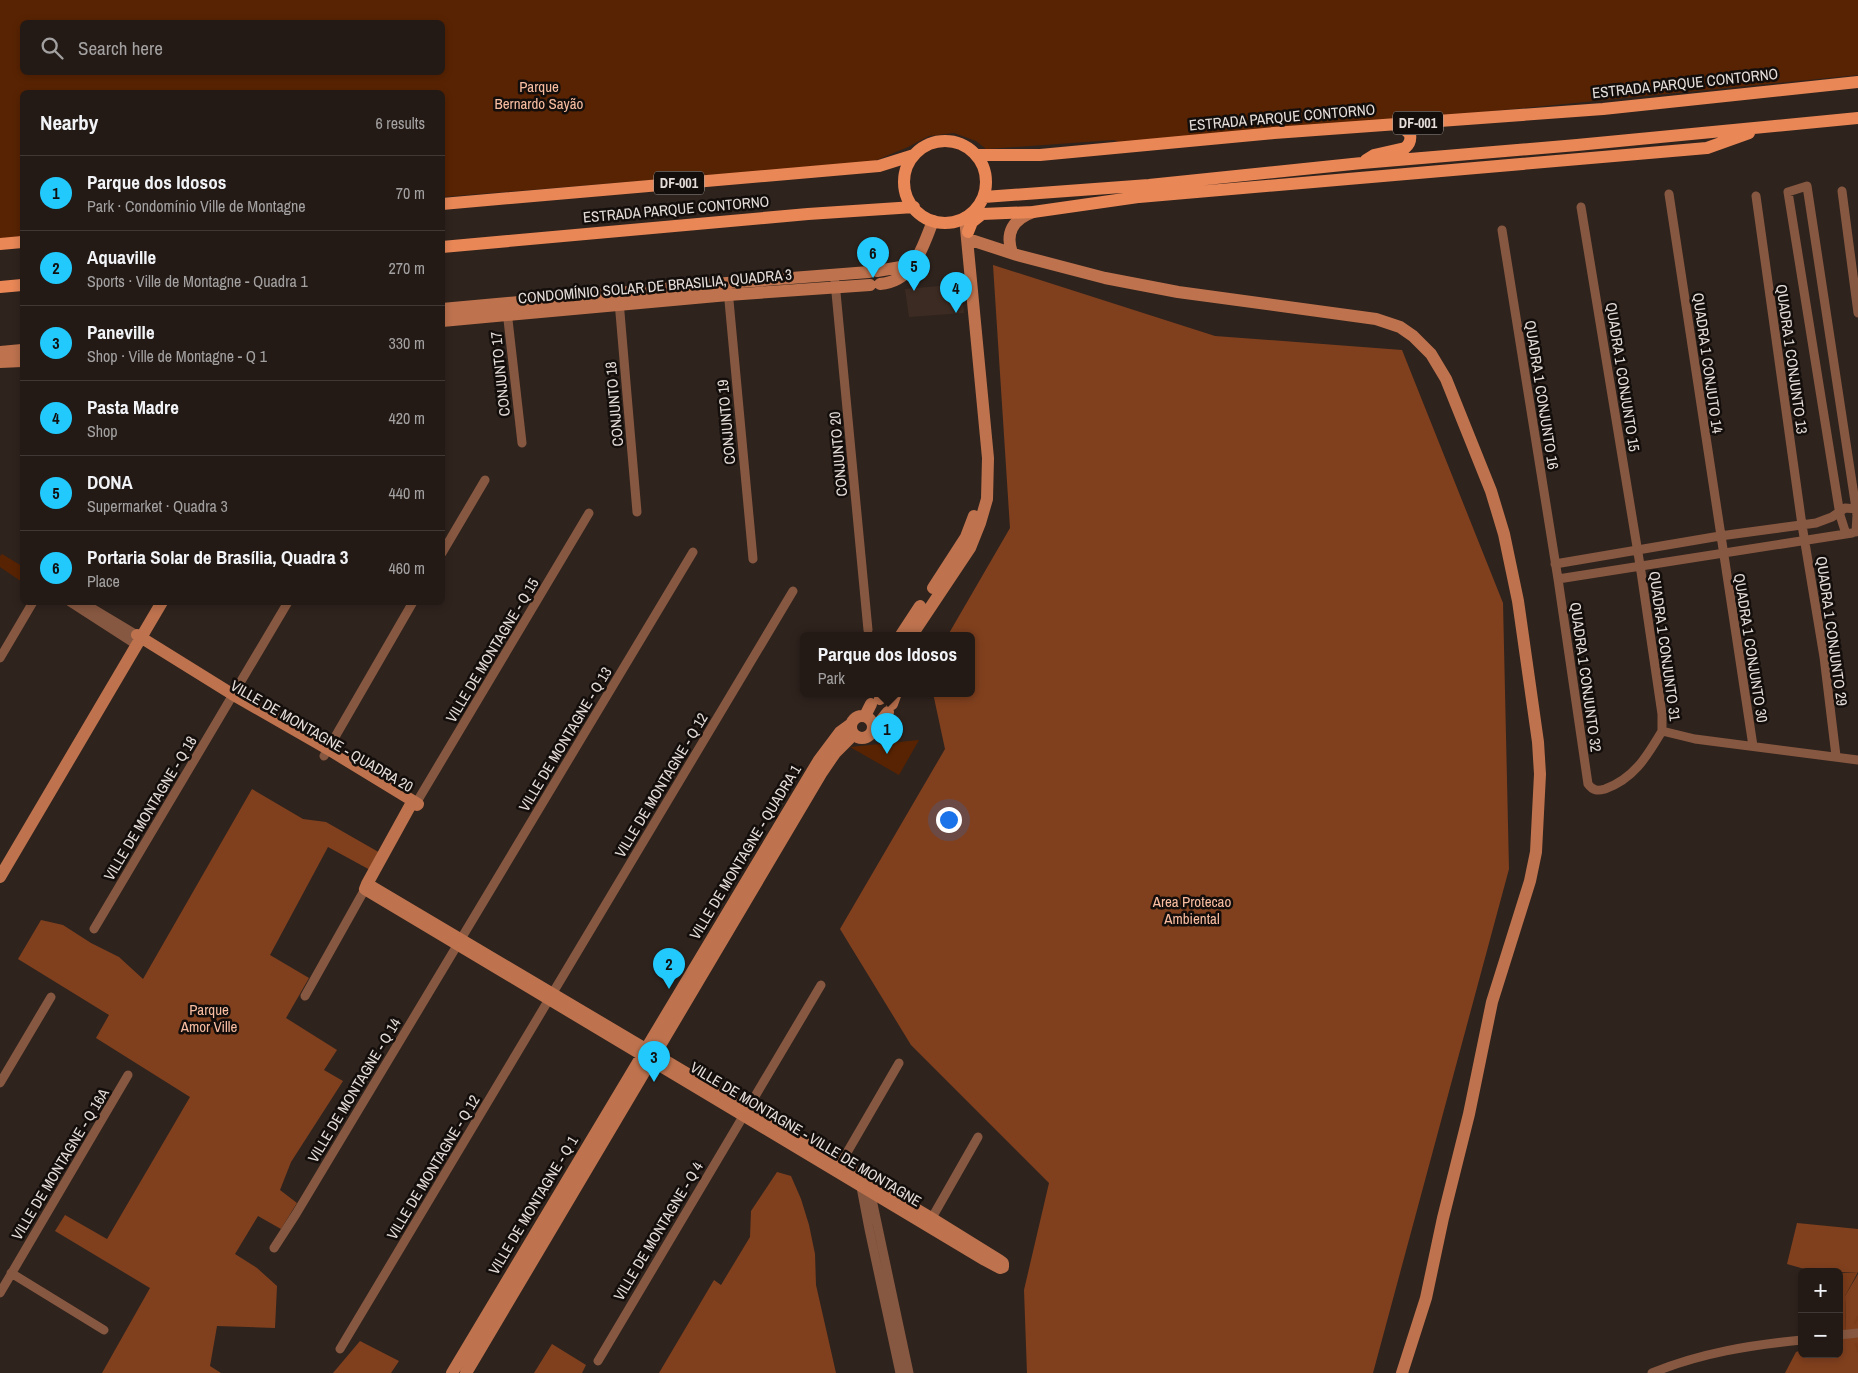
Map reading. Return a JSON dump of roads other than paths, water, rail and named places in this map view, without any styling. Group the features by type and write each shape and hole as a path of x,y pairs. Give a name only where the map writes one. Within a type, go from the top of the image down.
{"main road":[{"name":"ESTRADA PARQUE CONTORNO","path":"976,155 1040,155 1274,133 1603,109 1858,82"},
{"name":"DF-001","path":"984,197 1149,185 1362,162 1459,156 1858,118"},
{"path":"1362,162 1374,155 1405,148 1408,145 1411,137 1409,131 1399,124"},
{"path":"1138,197 1708,148 1762,128"},
{"name":"DF-001","path":"914,155 929,144 946,140 963,144 976,155"},
{"name":"ESTRADA PARQUE CONTORNO","path":"445,204 879,166 914,155"},
{"path":"914,155 907,166 904,180 906,194 914,207 926,218 933,221 950,223 965,218 978,207 984,197 986,175 976,155"},
{"path":"968,236 972,222 982,214 1033,212 1170,192 1208,178"},
{"name":"ESTRADA PARQUE CONTORNO","path":"445,247 808,214 914,207"},
{"path":"0,244 20,242"},
{"path":"0,287 20,286"}],"street":[{"path":"1558,579 1640,565 1723,554 1805,540 1846,534 1857,532 1857,508 1807,186 1788,192 1839,512 1846,534"},
{"path":"1842,191 1858,314"},
{"name":"QUADRA 1 CONJUTO 14","path":"1669,194 1723,554"},
{"name":"QUADRA 1 CONJUNTO 13","path":"1756,196 1805,540"},
{"name":"QUADRA 1 CONJUNTO 15","path":"1581,207 1640,565"},
{"path":"1012,253 1008,243 1009,234 1013,226 1019,219 1033,212"},
{"path":"914,632 970,548 987,499 989,468 965,218"},
{"path":"913,266 933,221"},
{"name":"QUADRA 1 CONJUNTO 16","path":"1502,230 1558,579"},
{"path":"968,236 1012,253 1105,278 1178,292 1376,319 1400,327 1422,344 1431,354 1446,379 1491,491 1512,568 1538,742 1540,774 1536,852 1518,924 1492,1002 1469,1114 1443,1218 1426,1298 1402,1373"},
{"name":"CONDOMÍNIO SOLAR DE BRASILIA, QUADRA 3","path":"445,309 507,309 728,289 834,274 913,266"},
{"name":"CONDOMÍNIO SOLAR DE BRASILIA, QUADRA 3","path":"728,289 836,288 875,284 895,281 913,266"},
{"name":"CONJUNTO 20","path":"834,274 868,630"},
{"name":"CONJUNTO 19","path":"728,289 753,558"},
{"name":"CONJUNTO 18","path":"619,299 637,512"},
{"name":"CONDOMÍNIO SOLAR DE BRASILIA, QUADRA 3","path":"445,320 507,309"},
{"name":"CONJUNTO 17","path":"507,309 522,443"},
{"path":"0,352 20,350"},
{"path":"0,362 20,361"},
{"path":"903,632 938,580 970,527 982,479 986,438"},
{"path":"445,548 485,480"},
{"path":"1555,564 1720,536 1824,521 1845,508 1857,508"},
{"name":"VILLE DE MONTAGNE - Q 15","path":"415,804 589,513"},
{"name":"QUADRA 1 CONJUNTO 29","path":"1805,540 1824,657 1836,756"},
{"name":"VILLE DE MONTAGNE - Q 13","path":"459,942 693,552"},
{"name":"QUADRA 1 CONJUNTO 30","path":"1723,554 1753,746"},
{"name":"QUADRA 1 CONJUNTO 31","path":"1640,565 1662,714 1662,731"},
{"name":"QUADRA 1 CONJUNTO 32","path":"1558,579 1586,779 1591,788 1600,790 1625,780 1637,770 1662,731"},
{"name":"VILLE DE MONTAGNE - Q 12","path":"340,1349 793,591"},
{"path":"0,658 31,605"},
{"path":"75,605 137,640"},
{"path":"86,605 137,640"},
{"path":"0,877 137,640 154,605"},
{"path":"0,863 160,605"},
{"name":"VILLE DE MONTAGNE - Q 18","path":"94,929 286,605"},
{"path":"326,752 411,605"},
{"name":"VILLE DE MONTAGNE - QUADRA 20","path":"137,640 231,698 415,804 367,889"},
{"path":"882,700 869,720 872,734 861,739 852,729 857,717 869,720 879,723 882,700"},
{"name":"VILLE DE MONTAGNE - QUADRA 1","path":"648,1054 784,828 852,729"},
{"path":"1662,731 1695,739 1858,760"},
{"path":"305,996 367,889"},
{"name":"VILLE DE MONTAGNE - VILLE DE MONTAGNE","path":"367,889 551,996 999,1264"},
{"name":"VILLE DE MONTAGNE - Q 14","path":"274,1248 459,942"},
{"name":"VILLE DE MONTAGNE - Q 4","path":"598,1361 821,985"},
{"path":"0,1083 52,998"},
{"name":"VILLE DE MONTAGNE - Q 1","path":"452,1373 476,1345 648,1054"},
{"path":"838,1168 899,1063"},
{"name":"VILLE DE MONTAGNE - Q 16A","path":"0,1293 128,1075"},
{"path":"929,1222 978,1137"},
{"path":"865,1184 900,1373"},
{"path":"865,1184 909,1373"},
{"path":"11,1273 104,1330"},
{"path":"1843,1335 1858,1333"},
{"path":"1652,1373 1678,1362 1716,1353 1798,1341"},
{"name":"VILLE DE MONTAGNE - Q 1","path":"466,1373 476,1345"}],"waterway":[{"path":"1855,1323 1858,1317"},
{"path":"1856,1344 1858,1351"}],"place":[{"name":"Portaria Solar de Brasília, Quadra 3","path":"873,278"},
{"name":"DONA","path":"914,291"},
{"name":"Pasta Madre","path":"956,313"},
{"name":"Parque dos Idosos","path":"887,754"},
{"name":"Aquaville","path":"669,989"},
{"name":"Paneville","path":"654,1082"}],"park label":[{"name":"Parque Bernardo Sayão","path":"539,94"},
{"name":"Area Protecao Ambiental","path":"1192,910"},
{"name":"Parque Amor Ville","path":"209,1018"}]}
